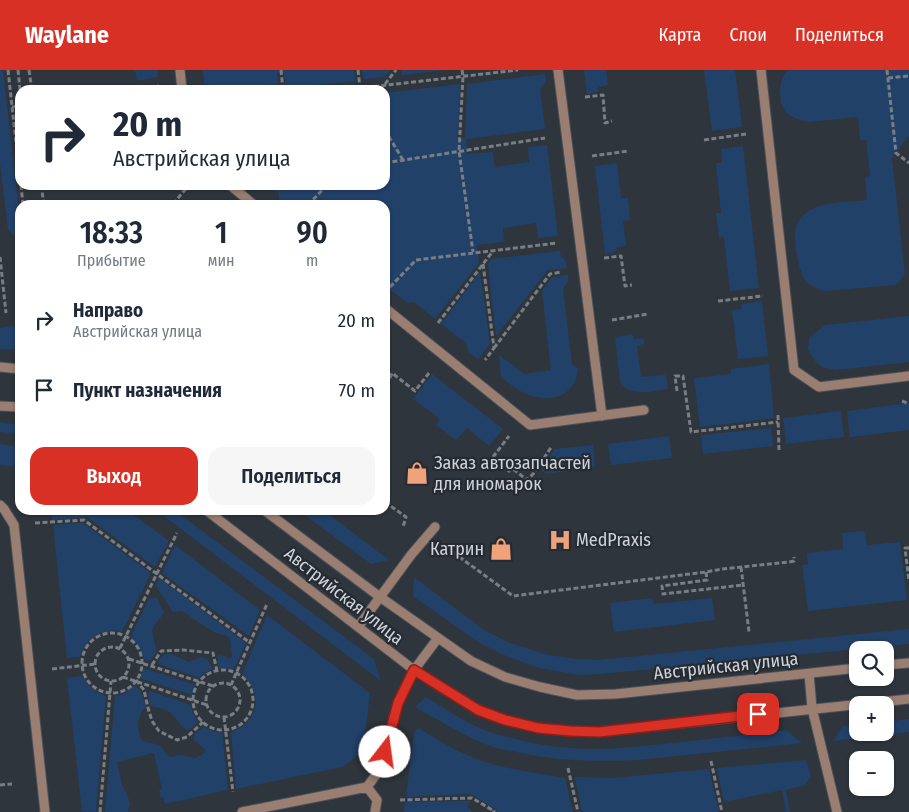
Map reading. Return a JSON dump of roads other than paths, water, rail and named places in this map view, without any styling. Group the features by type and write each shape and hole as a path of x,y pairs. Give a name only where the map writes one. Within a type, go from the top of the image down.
{"street":[{"path":"180,70 182,85"},
{"path":"558,70 602,416"},
{"path":"761,70 794,370 819,387 909,376"},
{"path":"236,190 248,200"},
{"path":"390,312 530,425 644,410"},
{"path":"0,367 15,368"},
{"path":"0,406 15,407"},
{"path":"0,505 14,525 45,812"},
{"name":"Австрийская улица","path":"212,515 414,670 478,710 505,720 538,728 570,731 607,731 909,699"},
{"name":"Австрийская улица","path":"271,515 380,597 471,660 505,677 540,687 576,695 616,694 849,669"},
{"path":"358,627 411,555 435,527"},
{"path":"242,812 367,787 381,768 398,703 414,670 438,638"},
{"path":"894,664 909,663"},
{"path":"809,674 812,708 837,812"},
{"path":"367,787 377,800 375,812"}],"place":[{"name":"Заказ автозапчастей для иномарок","path":"417,473"},
{"name":"MedPraxis","path":"560,540"},
{"name":"Катрин","path":"501,549"}]}
